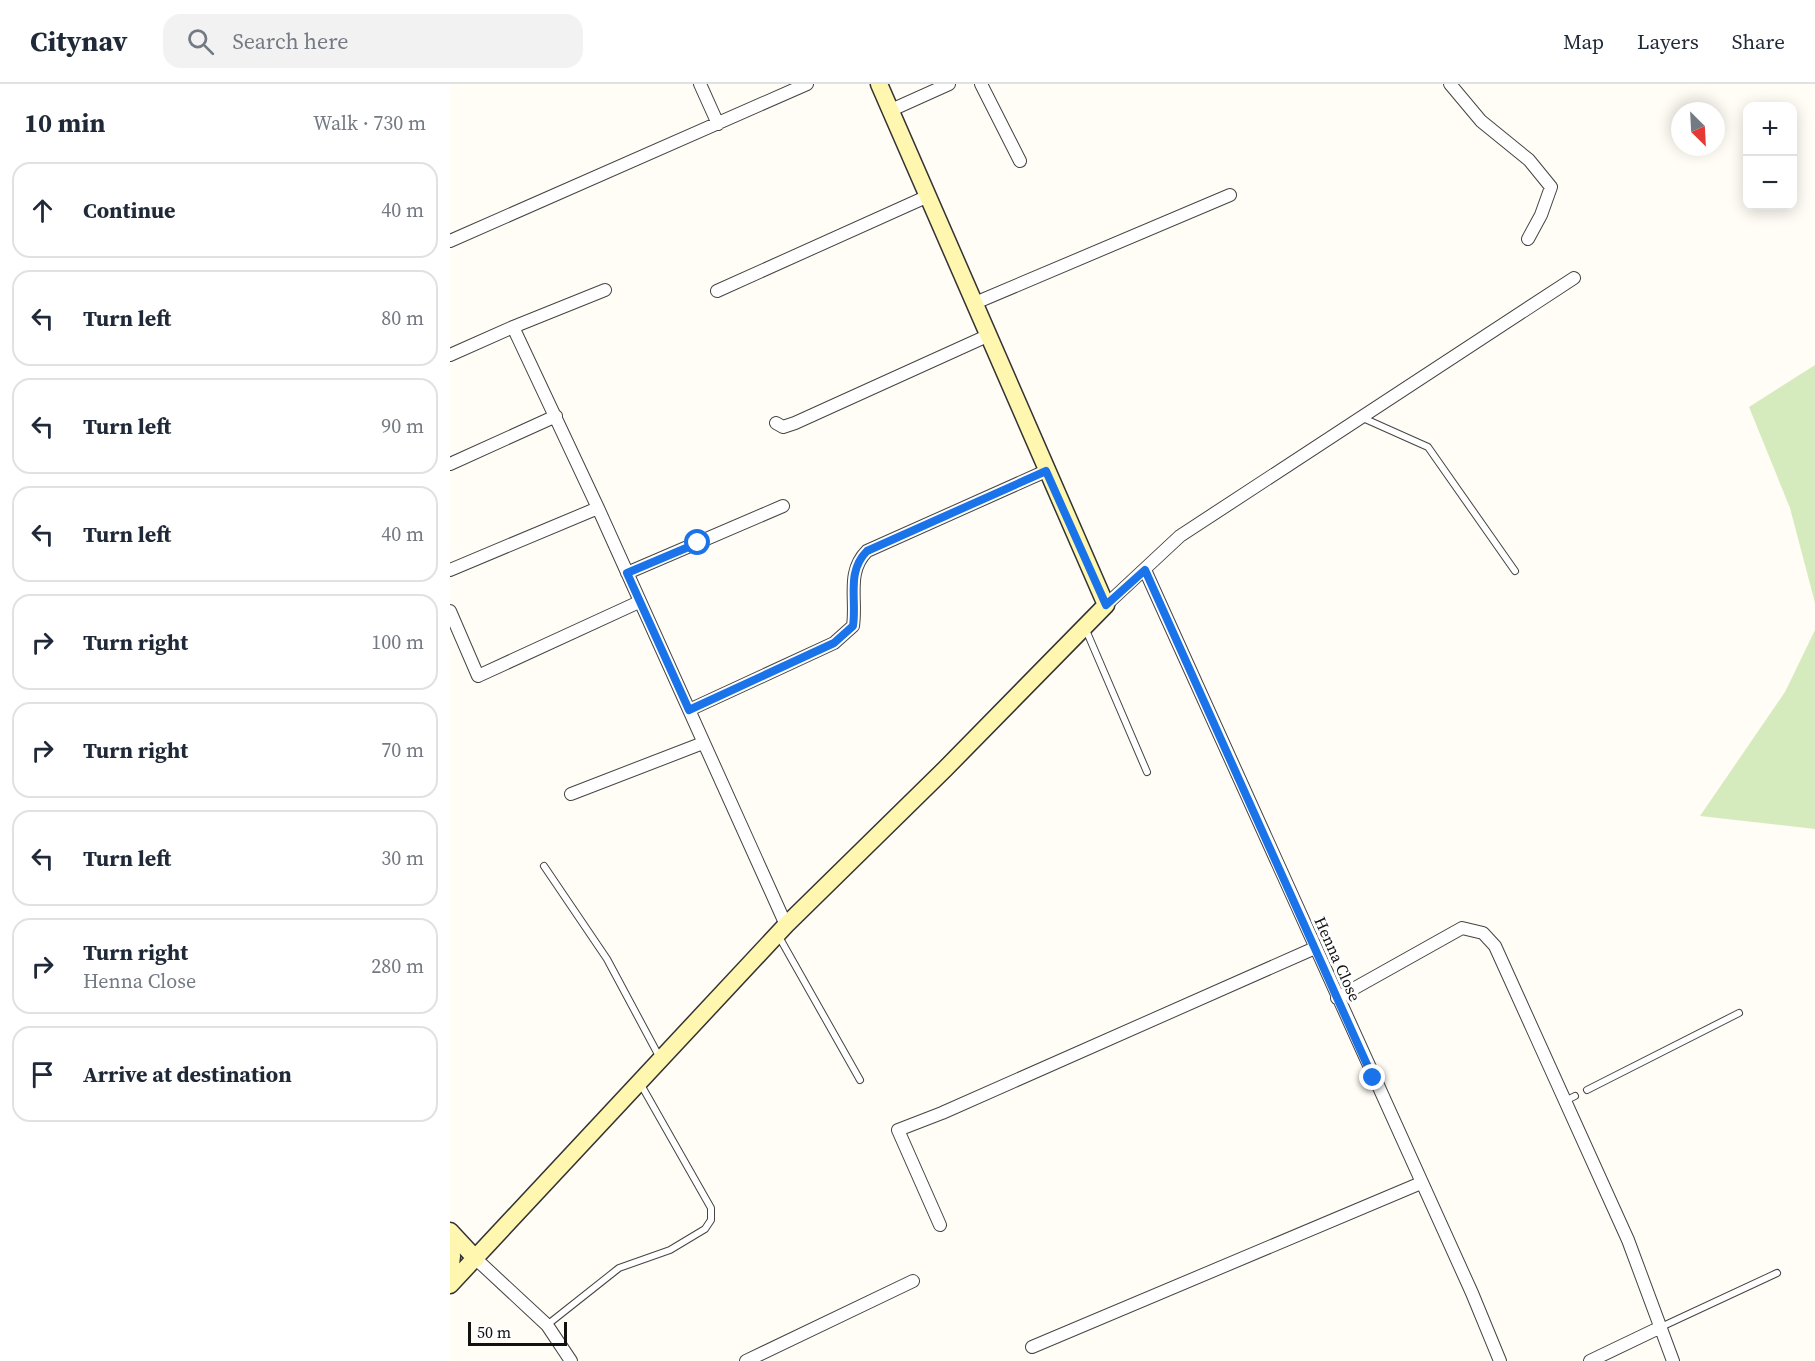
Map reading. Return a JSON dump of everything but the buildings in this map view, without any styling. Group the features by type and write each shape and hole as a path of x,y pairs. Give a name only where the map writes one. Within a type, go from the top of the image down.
{"street":[{"path":"700,84 718,123"},
{"path":"450,241 807,84"},
{"path":"879,84 926,197 975,303 987,336 1106,605"},
{"path":"889,111 949,84"},
{"path":"981,84 1020,160"},
{"path":"1450,84 1481,121 1529,160 1551,187 1541,215 1528,239"},
{"path":"975,303 1230,195"},
{"path":"717,291 926,197"},
{"path":"450,1285 782,930 945,770 1106,605 1180,536 1574,279"},
{"path":"450,356 513,327 604,290"},
{"path":"513,327 556,416 689,710 782,930"},
{"path":"776,423 783,427 795,423 987,336"},
{"path":"450,464 556,416"},
{"path":"689,710 834,643 853,626 853,575 857,561 867,551 1046,471"},
{"path":"627,573 783,506"},
{"path":"450,570 598,508"},
{"name":"Henna Close","path":"1145,570 1472,1293 1500,1361"},
{"path":"450,611 478,676 639,602"},
{"path":"572,794 703,743"},
{"path":"1337,998 1462,928 1483,933 1495,946 1570,1098 1628,1240 1673,1361"},
{"path":"940,1225 898,1130 942,1113 1315,948"},
{"path":"1032,1347 1421,1183"},
{"path":"450,1231 476,1259 547,1325 571,1361"},
{"path":"450,1236 452,1256 450,1272"},
{"path":"746,1361 913,1281"},
{"path":"1590,1361 1661,1327"}],"lane":[{"path":"1363,418 1428,447 1515,572"},
{"path":"1084,627 1147,772"},
{"path":"544,866 607,959 661,1060"},
{"path":"782,930 860,1080"},
{"path":"1587,1090 1739,1012"},
{"path":"547,1325 619,1268 670,1250 705,1229 711,1220 711,1208 639,1082"},
{"path":"1661,1327 1778,1273"}],"green space":[{"path":"1815,365 1815,603 1790,508 1749,407"},
{"path":"1815,630 1815,829 1700,816 1785,692"}],"route":[{"path":"698,543 627,573 689,710 834,643 853,626 855,611 853,575 857,561 867,551 1046,471 1106,605 1145,570 1373,1078"}]}
